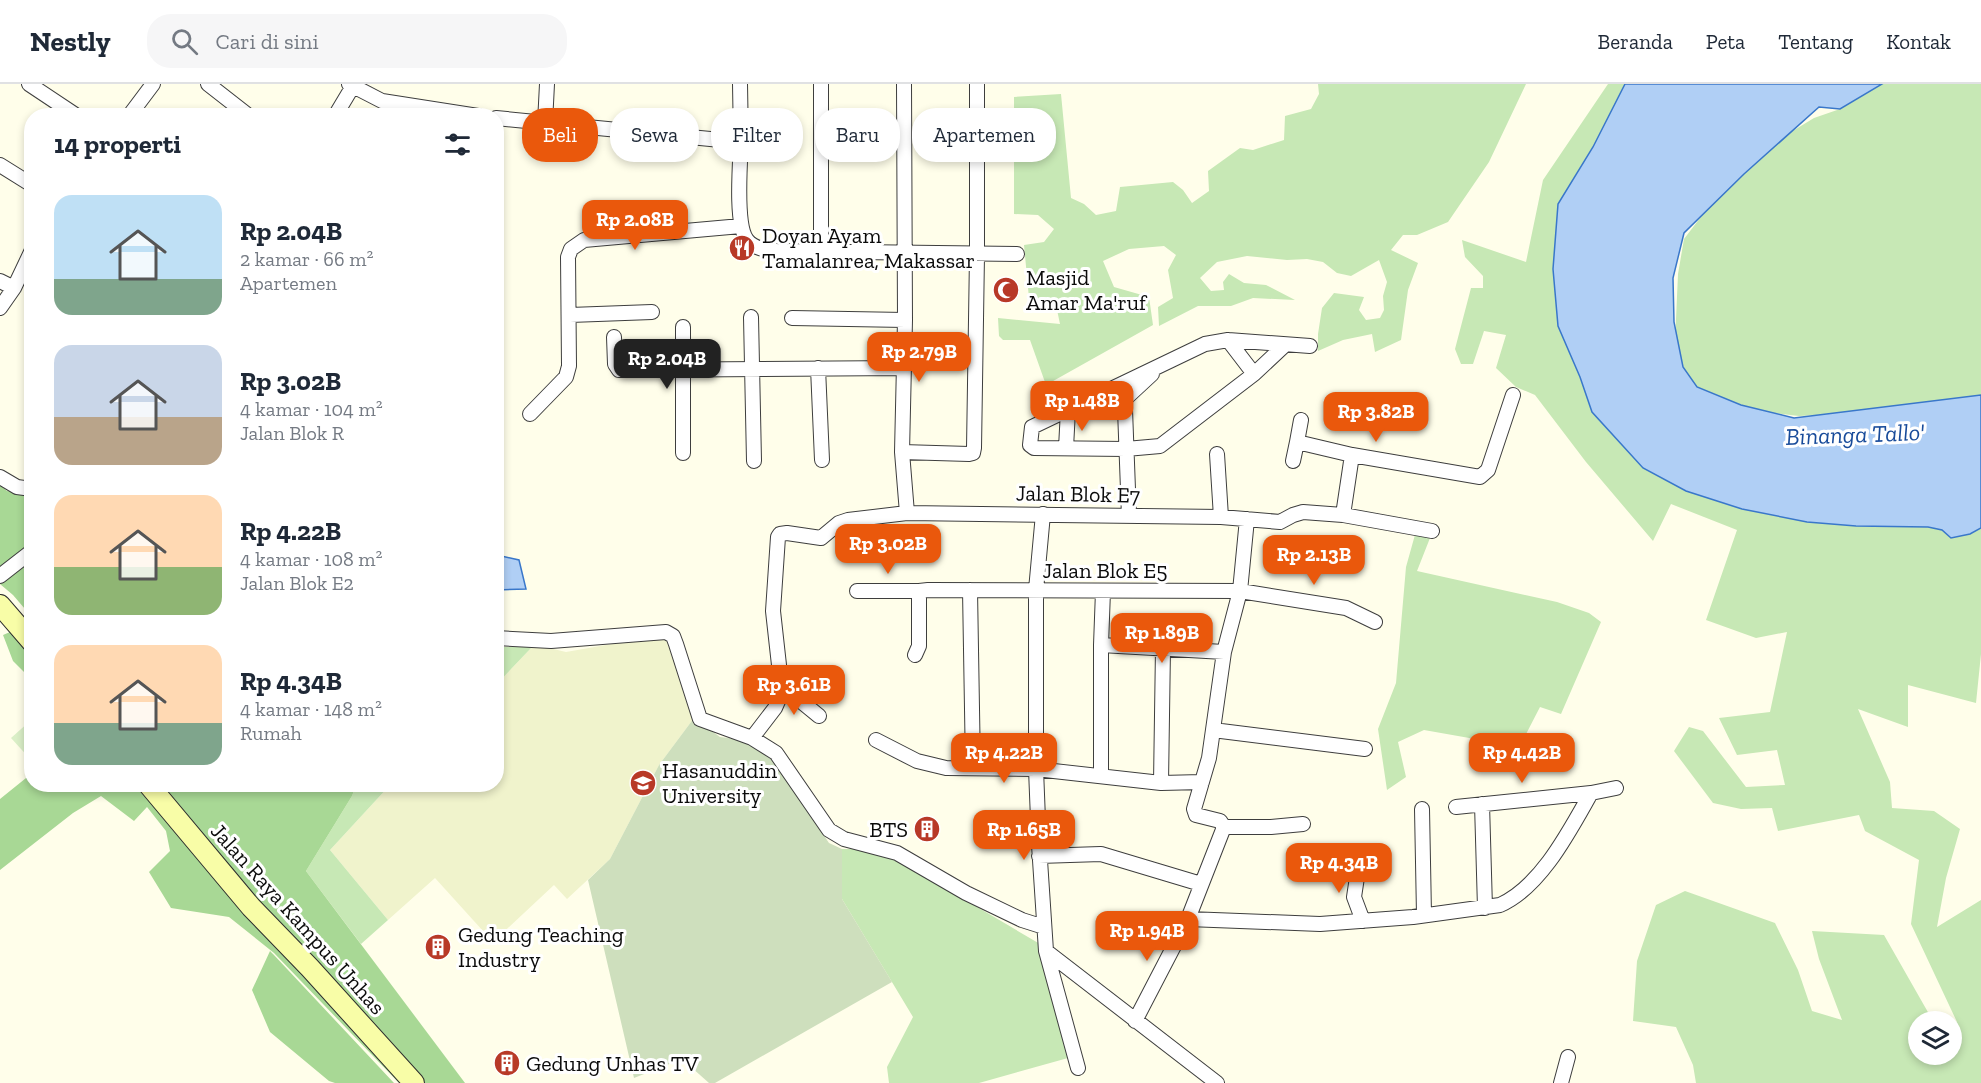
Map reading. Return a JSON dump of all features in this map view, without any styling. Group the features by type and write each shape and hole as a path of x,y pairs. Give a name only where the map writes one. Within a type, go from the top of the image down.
{"street":[{"path":"29,84 65,108"},
{"path":"135,108 153,84"},
{"path":"208,84 239,108"},
{"path":"546,108 547,84"},
{"path":"740,84 740,108"},
{"path":"821,84 821,252"},
{"path":"904,84 905,320 902,452 908,513"},
{"path":"902,452 969,454 974,451 977,84"},
{"path":"339,108 351,85 382,101 420,108"},
{"path":"381,108 382,101"},
{"path":"504,119 522,121"},
{"path":"598,128 711,139"},
{"path":"741,162 741,226 747,241 757,248 777,252 1017,254"},
{"path":"0,165 24,180"},
{"path":"530,414 566,377 569,366 568,257 572,249 584,240 741,226"},
{"path":"0,308 14,288 24,267"},
{"path":"0,280 14,288"},
{"path":"570,315 652,312"},
{"path":"752,317 754,461"},
{"path":"792,318 905,320"},
{"path":"683,327 684,453"},
{"path":"614,337 615,364 619,370 904,368"},
{"path":"1228,340 1254,374"},
{"path":"1285,345 1254,374 1160,446 1126,448 1034,448 1030,446 1032,427 1204,344 1228,340 1310,346"},
{"path":"1125,399 1159,367"},
{"path":"818,368 822,460"},
{"path":"1124,382 1129,516"},
{"path":"1297,442 1352,455 1480,477 1488,470 1513,395"},
{"path":"1066,448 1068,410"},
{"path":"1293,461 1301,420"},
{"path":"1217,454 1221,517"},
{"path":"1343,514 1352,455"},
{"path":"2,481 17,488 24,488"},
{"name":"Jalan Blok E7","path":"782,692 773,611 779,535 787,533 821,538 839,523 848,520 908,513 1221,517 1280,522 1303,512 1343,514 1432,531"},
{"path":"1043,514 1036,590 1036,769 1044,927 1046,951 1078,1068"},
{"path":"1224,827 1220,820 1195,813 1209,758 1224,652 1240,591 1247,519"},
{"path":"0,576 24,557"},
{"path":"970,590 973,768"},
{"name":"Jalan Blok E5","path":"857,591 1240,591 1346,608 1375,622"},
{"path":"915,655 919,646 919,591"},
{"path":"1101,775 1103,591"},
{"path":"0,605 24,633"},
{"path":"504,638 551,640 666,632 673,636 700,719 752,738 776,753 830,830 844,839 897,853 966,893 1022,920 1044,927"},
{"path":"1101,645 1224,652"},
{"path":"1161,783 1163,648"},
{"path":"752,738 775,708 782,692 797,698 819,716"},
{"path":"1213,729 1365,749"},
{"path":"876,740 927,765 946,768 1036,769 1161,783 1202,782"},
{"path":"1456,807 1591,793 1616,788"},
{"name":"Jalan Raya Kampus Unhas","path":"155,792 251,907 310,968 414,1083"},
{"path":"1188,919 1320,924 1500,906 1512,900 1527,886 1559,849 1591,793"},
{"path":"1482,804 1485,908"},
{"path":"1422,809 1424,915"},
{"path":"1224,827 1254,828 1304,824"},
{"path":"1135,1021 1188,919 1224,827"},
{"path":"1040,856 1101,854 1201,884"},
{"path":"1359,864 1354,897 1363,921"},
{"path":"1046,951 1088,981 1135,1021 1217,1083"},
{"path":"1561,1083 1568,1057"}],"green space":[{"path":"1318,84 1526,84 1489,162 1448,222 1417,235 1403,235 1391,250 1418,263 1408,290 1401,340 1375,352 1372,334 1343,340 1318,351 1322,308 1334,293 1364,297 1359,310 1366,320 1380,318 1384,310 1383,296 1387,282 1379,260 1351,276 1337,273 1323,262 1307,259 1287,260 1247,256 1217,262 1200,278 1211,291 1224,290 1223,282 1229,274 1244,283 1266,285 1295,300 1253,298 1231,306 1198,306 1159,326 1158,307 1173,298 1168,270 1176,255 1164,246 1129,249 1103,261 1114,287 1149,297 1153,325 1046,385 1030,340 1003,340 999,336 998,318 1060,324 1056,305 1029,298 1024,245 1044,242 1054,229 1038,215 1014,214 1014,162 1056,162 1056,108 1014,108 1014,97 1061,94 1071,198 1084,204 1096,215 1116,211 1120,187 1173,182 1183,190 1192,203 1209,191 1208,171 1240,148 1253,150 1284,140 1285,116 1311,109 1319,94"},
{"path":"1608,84 1626,84 1593,147 1558,204 1579,373 1592,412 1686,491 1742,509 1807,522 1856,526 1928,527 1942,530 1951,538 1970,534 1981,528 1981,654 1976,703 1908,685 1908,727 1858,709 1890,782 1892,808 1934,811 1960,829 1946,878 1937,927 1981,900 1981,1083 1696,1083 1693,1065 1676,1027 1633,1021 1637,961 1656,905 1685,891 1775,923 1798,970 1812,1011 1842,1020 1819,959 1812,931 1884,935 1927,1011 1908,1011 1908,1065 1962,1065 1962,1011 1952,1011 1911,924 1919,860 1865,831 1859,815 1778,831 1772,808 1741,809 1713,803 1674,751 1689,727 1703,731 1746,787 1785,785 1777,750 1737,755 1719,718 1770,712 1787,632 1756,638 1706,620 1737,530 1671,504 1653,541 1586,462 1535,395 1516,387 1496,368 1506,335 1484,331 1473,364 1461,364 1455,349 1471,288 1483,288 1483,276 1465,257 1462,240 1526,262 1543,180"},
{"path":"1882,84 1981,84 1981,396 1927,409 1799,416 1757,411 1714,398 1689,384 1675,342 1678,274 1684,239 1726,184 1791,132 1814,118 1840,109"},
{"path":"0,485 7,491 24,493 24,608 0,584"},
{"path":"1418,524 1430,538 1417,571 1557,602 1589,613 1601,622 1561,714 1540,707 1523,740 1475,739 1424,730 1398,742 1406,777 1387,790 1378,729 1396,683 1406,567"},
{"path":"24,626 24,672 13,661 3,635"},
{"path":"665,638 669,641 694,718 659,765 610,859 567,899 554,885 493,942 435,878 388,920 330,850 384,792 504,792 504,677 532,647 545,647 566,652 623,642"},
{"path":"504,647 532,647 504,677"},
{"path":"694,718 720,737 736,739 770,755 829,843 842,849 842,899 892,982 715,1083 709,1083 682,1059 634,1078 588,880 610,859 659,765"},
{"path":"24,726 24,752 11,738"},
{"path":"24,780 24,792 353,792 306,871 465,1083 399,1083 274,953 229,917 171,908 149,872 170,851 166,831 147,807 134,821 101,796 73,813 0,870 0,799"},
{"path":"353,792 384,792 330,850 388,920 361,944 306,871"},
{"path":"842,849 868,849 887,854 1040,944 1068,1058 979,1083 889,1083 887,1067 913,1017 842,899"},
{"path":"270,951 394,1083 335,1083 329,1081 270,1032 252,990"}],"water":[{"name":"Binanga Tallo'","path":"1625,84 1882,84 1840,109 1819,107 1744,174 1684,233 1673,278 1674,322 1683,367 1697,387 1741,405 1794,418 1981,395 1981,528 1970,534 1951,538 1942,530 1928,527 1856,526 1807,522 1742,509 1686,491 1643,468 1592,412 1558,326 1553,269 1558,204 1593,147"},
{"path":"504,557 519,560 526,589 504,590"}],"place":[{"name":"Doyan Ayam Tamalanrea, Makassar","path":"742,248"},
{"name":"Masjid Amar Ma'ruf","path":"1006,290"},
{"name":"Hasanuddin University","path":"643,783"},
{"name":"BTS","path":"927,829"},
{"name":"Gedung Teaching Industry","path":"438,947"},
{"name":"Gedung Unhas TV","path":"507,1063"}]}
